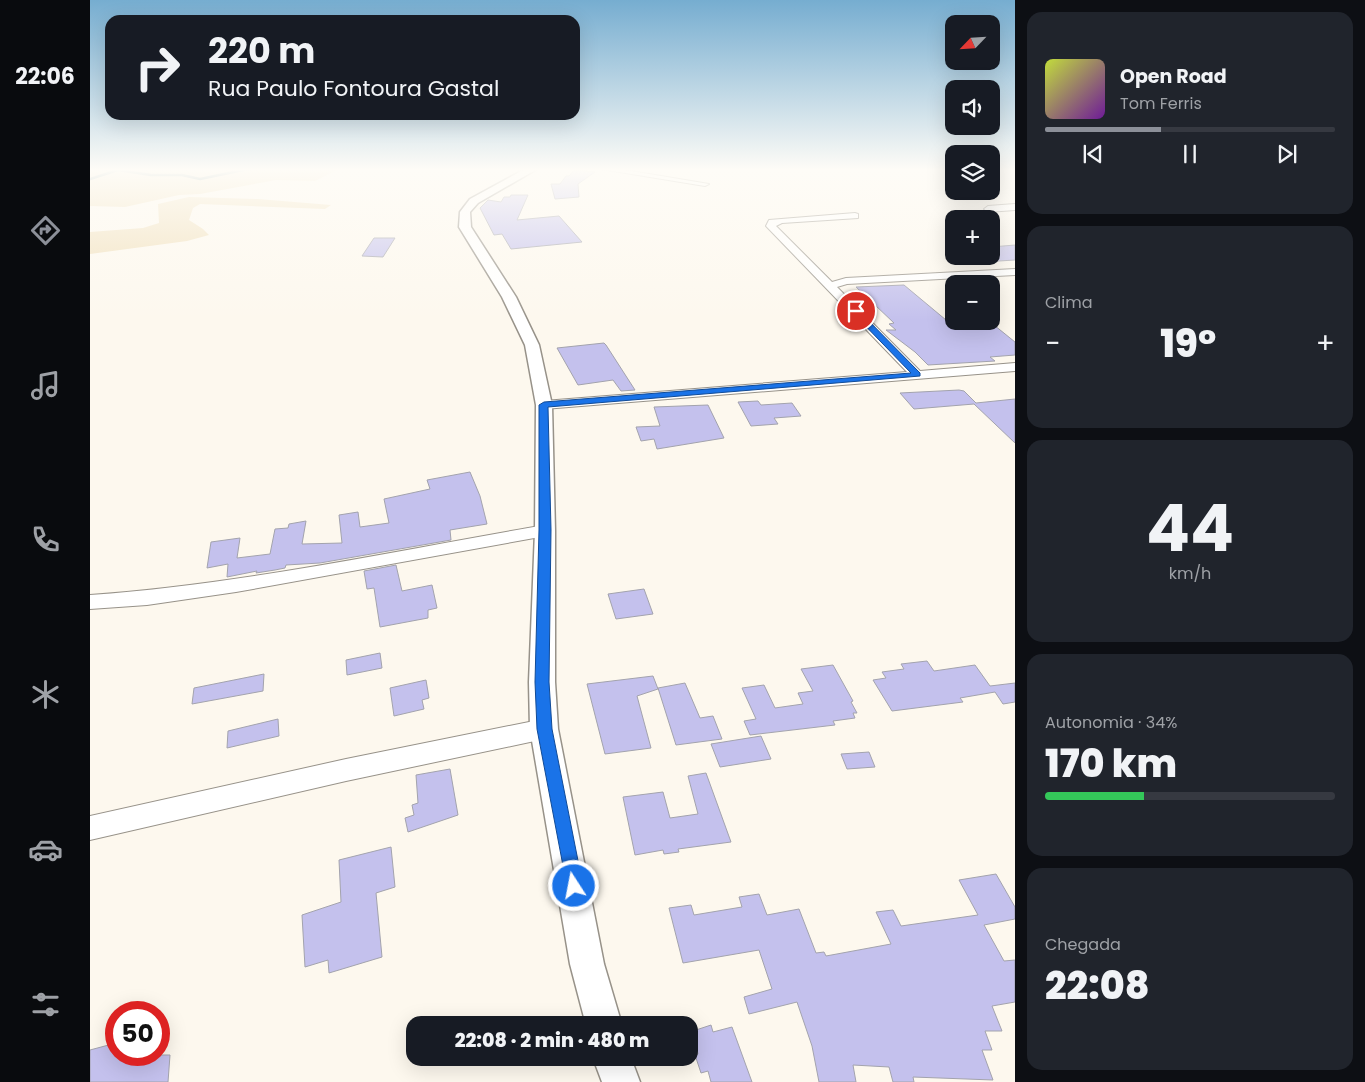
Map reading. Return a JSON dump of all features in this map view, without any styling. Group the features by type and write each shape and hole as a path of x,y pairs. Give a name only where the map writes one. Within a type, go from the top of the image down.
{"main road":[{"path":"465,219 465,227 509,297 532,346 544,405 545,530 542,682 544,729 587,964 601,1016"},
{"path":"615,1066 620,1082"}],"street":[{"path":"791,219 772,222 772,226 917,375"},
{"path":"831,286 846,281 1015,272"},
{"path":"544,405 1015,367"},
{"path":"90,602 148,598 236,585 545,530"},
{"path":"90,828 346,770 544,729"}],"shaded area":[{"path":"159,219 189,219 209,235 187,241 90,254 90,232 143,228 159,223"}],"building":[{"path":"486,219 562,219 582,242 511,249 502,234 494,235"},
{"path":"374,238 395,238 383,257 362,256"},
{"path":"1015,245 1015,260 1000,261 1000,246"},
{"path":"904,285 945,319 945,330 1000,330 1015,342 1015,355 990,357 995,361 928,365 915,352 886,330 896,330 889,324 894,323 856,287"},
{"path":"604,343 635,390 621,391 613,380 578,385 557,348"},
{"path":"964,391 976,403 1015,399 1015,443 974,404 914,409 900,393"},
{"path":"758,401 761,405 792,403 801,416 774,418 778,424 751,426 738,402"},
{"path":"708,405 724,438 657,449 654,439 641,441 636,427 660,426 654,407"},
{"path":"470,472 480,496 487,524 450,530 451,540 320,563 286,565 285,568 227,577 228,564 207,568 211,542 240,538 237,558 270,554 275,529 288,528 289,524 306,521 302,544 342,543 339,515 358,512 360,527 389,523 384,499 430,489 427,480"},
{"path":"396,565 402,591 432,585 437,608 428,610 428,618 380,627 374,588 367,589 364,571"},
{"path":"644,589 653,614 616,619 608,594"},
{"path":"380,653 382,668 347,675 346,660"},
{"path":"927,661 934,671 975,665 990,686 1015,683 1015,702 1003,704 995,692 960,698 963,702 892,711 873,680 886,678 882,672 904,669 901,664"},
{"path":"833,665 853,701 851,702 857,713 853,713 855,718 833,721 835,725 750,735 744,721 756,719 742,688 764,685 775,708 803,704 798,693 813,691 801,669"},
{"path":"264,674 263,691 192,704 194,688"},
{"path":"653,676 658,689 637,696 651,748 605,754 587,684"},
{"path":"426,680 429,698 422,700 424,709 394,716 390,688"},
{"path":"685,683 700,718 713,716 722,739 676,745 658,688"},
{"path":"278,719 279,736 227,748 228,731"},
{"path":"761,736 771,759 720,767 711,744"},
{"path":"869,752 875,767 847,769 841,754"},
{"path":"450,769 458,815 408,832 405,818 414,815 412,805 418,803 416,775"},
{"path":"706,773 731,842 678,849 679,852 664,854 663,850 635,855 623,797 663,792 670,818 698,814 688,776"},
{"path":"391,847 395,887 376,893 382,957 329,973 328,960 305,967 302,915 341,902 339,860"},
{"path":"996,874 1015,907 1015,919 984,925 1004,961 1015,960 1015,1002 992,1006 1002,1031 985,1031 992,1050 982,1050 993,1080 913,1077 914,1082 893,1082 889,1067 853,1065 856,1082 819,1082 812,1046 797,1002 749,1014 744,997 772,989 759,950 683,963 669,908 691,905 694,915 742,907 739,897 759,894 767,915 799,909 816,953 824,952 826,956 891,944 876,912 893,910 901,926 978,915 959,880"},
{"path":"711,1025 713,1032 732,1027 752,1082 711,1082 708,1071 701,1073 698,1064 698,1029"},
{"path":"105,1046 105,1066 169,1066 168,1082 90,1082 90,1050"}],"route":[{"path":"574,886 544,729 542,682 545,530 544,405 917,375 856,311"}]}
